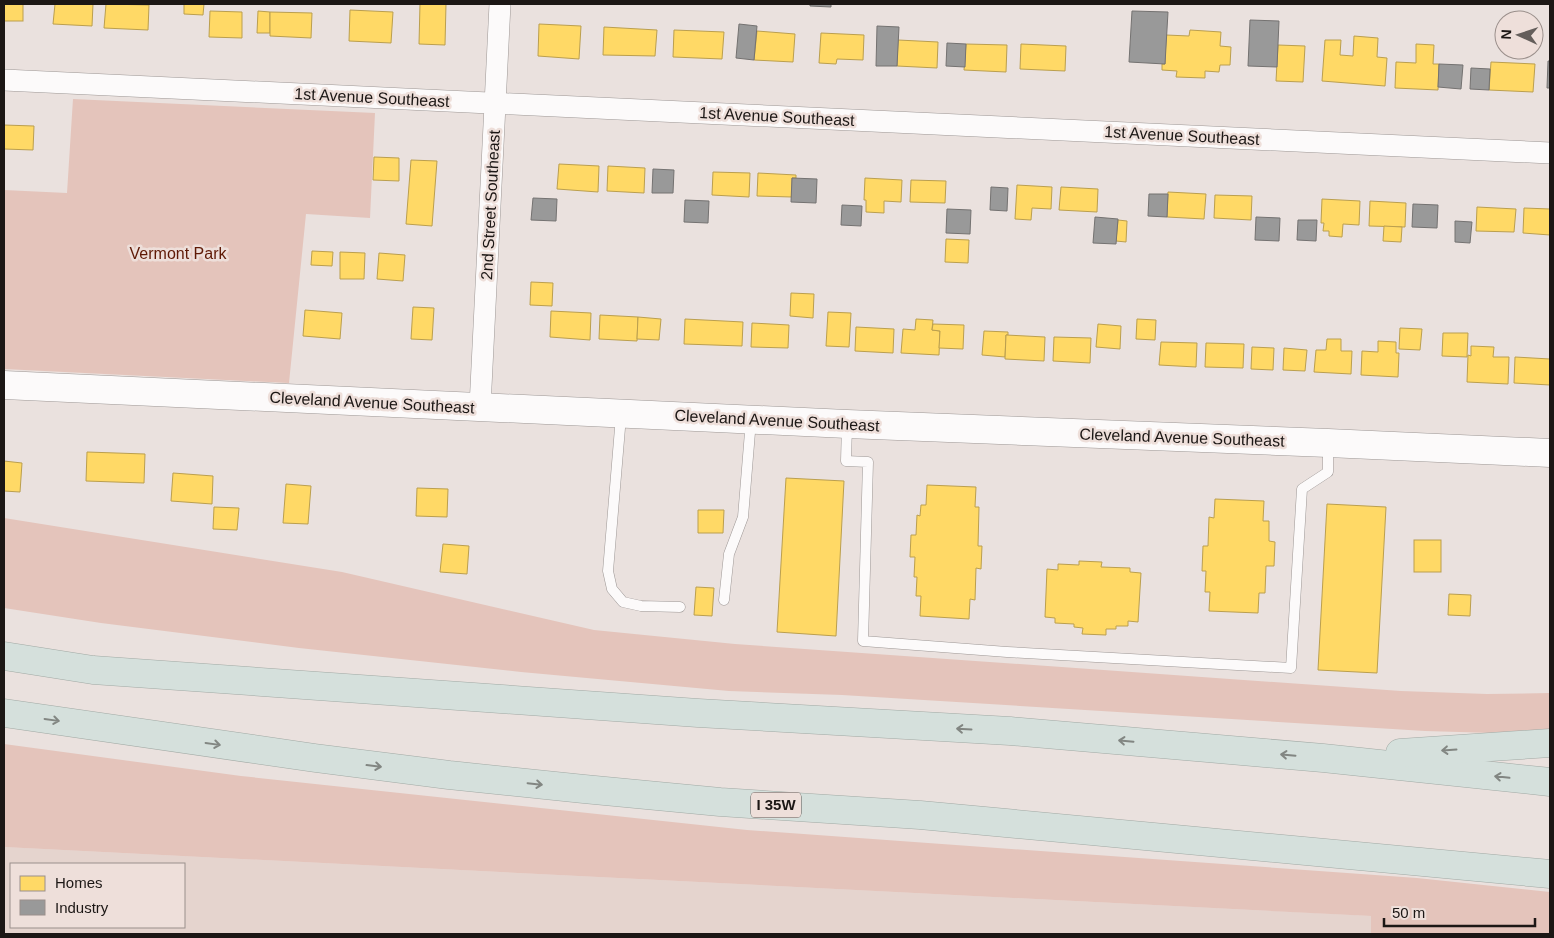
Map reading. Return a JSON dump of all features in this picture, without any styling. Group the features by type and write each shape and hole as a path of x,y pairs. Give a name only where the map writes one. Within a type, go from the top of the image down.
{"highway":[{"path":"4,656 93,670 688,712 1010,731 1323,758 1550,782"},
{"name":"I 35W","path":"4,712 315,758 584,790 720,802 920,815 1550,874"},
{"path":"1323,758 1550,743"}],"street":[{"name":"2nd Street Southeast","path":"480,407 500,4"},
{"name":"1st Avenue Southeast","path":"4,80 1550,153"},
{"name":"Cleveland Avenue Southeast","path":"4,385 847,424 1550,453"}],"lane":[{"path":"622,413 608,571 612,589 622,602 641,606 680,607"},
{"path":"724,600 729,554 743,517 751,419"},
{"path":"847,424 846,461 868,462 863,641 1016,653 1291,668 1302,489 1328,472 1328,443"}],"shaded area":[{"path":"4,847 1372,916 1371,934 4,934"}],"green space":[{"name":"Vermont Park","path":"73,99 375,113 370,218 306,214 289,383 4,369 4,190 67,193"},
{"path":"4,518 342,572 594,630 735,644 1401,691 1487,694 1550,693 1550,732 1425,731 842,695 729,691 521,672 299,648 101,623 4,608"},
{"path":"4,744 241,776 747,830 1417,878 1550,892 1550,934 1371,934 1371,916 4,847"}],"building: Homes":[{"path":"4,4 23,4 23,21 4,21"},
{"path":"55,4 93,4 92,26 53,24"},
{"path":"106,4 149,5 148,30 104,28"},
{"path":"184,4 204,4 203,15 184,14"},
{"path":"420,4 446,4 445,45 419,44"},
{"path":"350,10 393,12 391,43 349,41"},
{"path":"210,11 242,12 242,38 209,37"},
{"path":"258,11 270,12 270,33 257,33"},
{"path":"270,12 312,13 311,38 270,36"},
{"path":"539,24 581,26 579,59 538,56"},
{"path":"604,27 657,30 655,56 603,55"},
{"path":"674,30 724,32 722,59 673,57"},
{"path":"1190,30 1221,32 1220,46 1231,47 1230,65 1220,65 1219,72 1205,71 1205,78 1176,77 1177,71 1162,70 1162,64 1165,64 1166,35 1189,36"},
{"path":"757,31 795,34 793,62 754,60"},
{"path":"821,33 864,35 863,60 837,59 836,64 819,63"},
{"path":"1354,36 1378,38 1377,57 1387,58 1385,86 1322,81 1325,40 1341,40 1340,55 1353,56"},
{"path":"898,40 938,42 937,68 897,66"},
{"path":"966,44 1007,45 1006,72 964,70"},
{"path":"1021,44 1066,46 1065,71 1020,69"},
{"path":"1416,44 1434,45 1433,64 1439,64 1438,90 1395,88 1396,62 1416,63"},
{"path":"1278,45 1305,46 1303,82 1276,81"},
{"path":"1491,62 1535,64 1533,92 1489,90"},
{"path":"4,125 34,126 33,150 4,149"},
{"path":"374,157 399,158 399,181 373,180"},
{"path":"411,160 437,161 432,226 406,224"},
{"path":"559,164 599,166 598,192 557,189"},
{"path":"608,166 645,168 644,193 607,191"},
{"path":"713,172 750,173 749,197 712,195"},
{"path":"758,173 796,175 796,178 792,178 792,197 757,196"},
{"path":"865,178 902,180 901,202 884,201 884,213 866,212 866,200 864,200"},
{"path":"911,180 946,181 945,203 910,202"},
{"path":"1017,185 1052,187 1051,209 1032,208 1031,220 1015,219"},
{"path":"1061,187 1098,189 1097,212 1059,210"},
{"path":"1168,192 1206,194 1204,219 1167,217"},
{"path":"1215,195 1252,196 1251,220 1214,218"},
{"path":"1322,199 1360,201 1359,225 1343,224 1342,237 1329,236 1329,231 1323,231 1324,223 1321,223"},
{"path":"1370,201 1406,203 1405,227 1369,226"},
{"path":"1477,207 1516,209 1514,232 1476,231"},
{"path":"1524,208 1550,209 1550,235 1523,233"},
{"path":"1118,220 1127,221 1126,242 1116,241"},
{"path":"1384,226 1402,227 1401,242 1383,241"},
{"path":"946,239 969,240 968,263 945,262"},
{"path":"312,251 333,252 332,266 311,265"},
{"path":"340,252 365,253 364,279 340,279"},
{"path":"379,253 405,255 403,281 377,279"},
{"path":"531,282 553,283 552,306 530,305"},
{"path":"791,293 814,294 813,318 790,316"},
{"path":"413,307 434,308 432,340 411,339"},
{"path":"305,310 342,313 340,339 303,336"},
{"path":"551,311 591,313 590,340 550,337"},
{"path":"828,312 851,313 849,347 826,346"},
{"path":"600,315 638,317 637,341 599,339"},
{"path":"638,317 661,319 659,340 637,339"},
{"path":"685,319 743,322 742,346 684,344"},
{"path":"916,319 933,320 932,330 940,331 939,355 901,353 903,329 915,330"},
{"path":"1137,319 1156,320 1155,340 1136,339"},
{"path":"752,323 789,325 788,348 751,347"},
{"path":"933,324 964,325 963,349 939,348 940,331 932,330"},
{"path":"1098,324 1121,326 1120,349 1096,347"},
{"path":"856,327 894,329 893,353 855,351"},
{"path":"1400,328 1422,329 1420,350 1399,349"},
{"path":"984,331 1008,332 1008,335 1006,335 1005,357 982,355"},
{"path":"1443,333 1468,333 1467,357 1442,356"},
{"path":"1006,335 1045,337 1044,361 1005,359"},
{"path":"1054,337 1091,338 1090,363 1053,361"},
{"path":"1327,339 1341,339 1341,351 1352,351 1351,374 1314,372 1316,350 1326,350"},
{"path":"1378,341 1396,342 1396,353 1399,353 1398,377 1361,375 1362,351 1378,352"},
{"path":"1161,342 1197,343 1196,367 1159,365"},
{"path":"1206,343 1244,344 1243,368 1205,367"},
{"path":"1471,346 1494,347 1493,357 1509,357 1508,384 1467,382 1468,355 1471,356"},
{"path":"1252,347 1274,348 1273,370 1251,369"},
{"path":"1284,348 1307,350 1305,371 1283,370"},
{"path":"1515,357 1550,359 1550,385 1514,383"},
{"path":"87,452 145,454 144,483 86,481"},
{"path":"4,461 22,463 20,492 4,491"},
{"path":"173,473 213,476 212,504 171,501"},
{"path":"786,478 844,481 836,636 777,632"},
{"path":"286,484 311,486 308,524 283,523"},
{"path":"927,485 976,487 975,507 979,507 978,546 982,546 981,569 976,568 975,600 970,599 969,619 920,616 921,596 916,596 917,577 914,577 915,557 910,557 911,535 916,535 917,515 920,516 921,505 926,505"},
{"path":"417,488 448,489 447,517 416,516"},
{"path":"1215,499 1264,501 1263,521 1269,521 1269,541 1275,542 1274,566 1266,566 1265,593 1259,593 1258,613 1209,611 1210,592 1205,592 1206,571 1202,571 1203,546 1208,546 1209,517 1214,518"},
{"path":"1327,504 1386,507 1377,673 1318,670"},
{"path":"214,507 239,508 237,530 213,529"},
{"path":"698,510 724,510 723,533 698,533"},
{"path":"1414,540 1441,540 1441,572 1414,572"},
{"path":"443,544 469,546 467,574 440,572"},
{"path":"1079,561 1102,562 1101,567 1130,568 1130,572 1141,573 1138,622 1128,621 1128,626 1116,626 1116,629 1106,629 1106,635 1082,634 1083,628 1074,627 1074,624 1055,623 1055,618 1045,617 1047,569 1058,570 1058,564 1079,565"},
{"path":"696,587 714,588 712,616 694,615"},
{"path":"1449,594 1471,595 1470,616 1448,615"}],"building: Industry":[{"path":"810,4 831,4 831,7 810,6"},
{"path":"1132,11 1168,12 1165,64 1129,62"},
{"path":"1250,20 1279,21 1277,67 1248,66"},
{"path":"739,24 757,26 754,60 736,58"},
{"path":"877,26 899,27 897,66 876,66"},
{"path":"947,43 966,44 965,67 946,66"},
{"path":"1548,61 1550,61 1550,88 1547,88"},
{"path":"1439,64 1463,65 1461,89 1438,87"},
{"path":"1471,68 1490,69 1489,90 1470,89"},
{"path":"653,169 674,170 673,193 652,193"},
{"path":"792,178 817,179 816,203 791,202"},
{"path":"991,187 1008,188 1007,211 990,210"},
{"path":"1149,194 1168,194 1167,217 1148,216"},
{"path":"533,198 557,199 556,221 531,220"},
{"path":"685,200 709,201 708,223 684,222"},
{"path":"1413,204 1438,205 1437,228 1412,227"},
{"path":"842,205 862,206 861,226 841,225"},
{"path":"947,209 971,210 970,234 946,233"},
{"path":"1095,217 1118,219 1116,244 1093,243"},
{"path":"1256,217 1280,218 1279,241 1255,240"},
{"path":"1298,220 1317,220 1316,241 1297,240"},
{"path":"1455,221 1472,222 1470,243 1455,242"}]}
